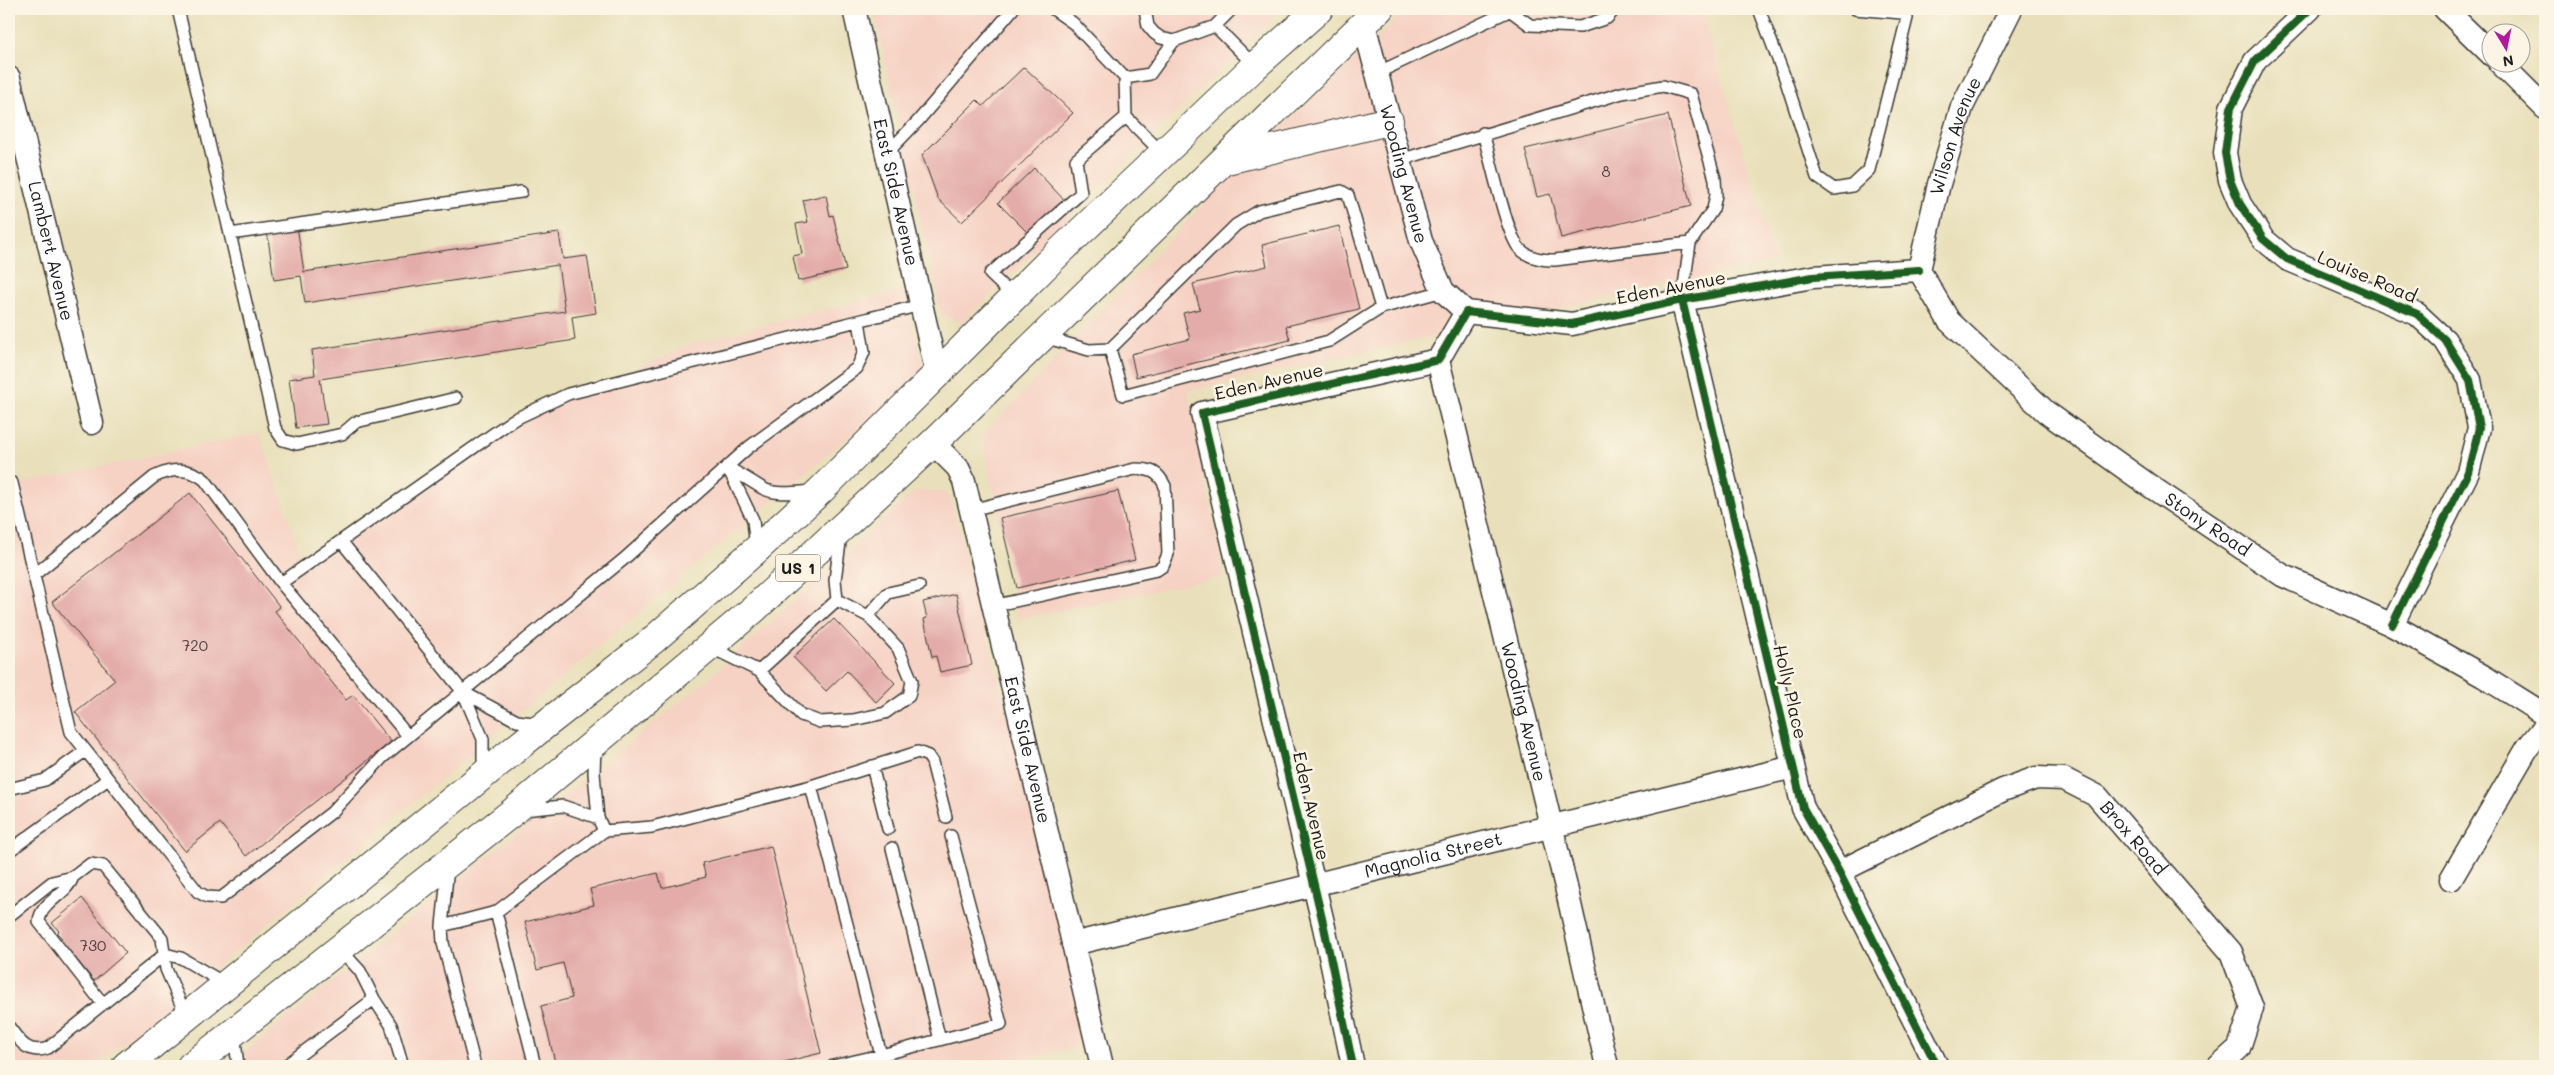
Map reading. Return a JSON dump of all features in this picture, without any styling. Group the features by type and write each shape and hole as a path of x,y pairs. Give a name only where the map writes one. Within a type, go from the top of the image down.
{"highway":[{"name":"US 1","path":"126,1066 546,724 652,641 757,549 820,491 1014,297 1255,66 1319,9"},
{"name":"US 1","path":"191,1066 340,949 449,860 514,811 710,647 933,443 1371,16"},
{"path":"1221,162 1389,121"}],"street":[{"name":"East Side Avenue","path":"854,9 937,374"},
{"name":"Wilson Avenue","path":"1919,270 1939,184 1962,107 2011,9"},
{"name":"Louise Road","path":"2310,9 2255,60 2230,108 2226,153 2230,180 2240,204 2263,239 2287,259 2417,314 2445,340 2470,380 2480,428 2468,472 2392,625"},
{"path":"2445,9 2482,45"},
{"name":"Wooding Avenue","path":"1371,16 1377,73 1421,240 1443,291 1466,312"},
{"path":"2509,72 2545,108"},
{"name":"Lambert Avenue","path":"9,78 92,423"},
{"name":"Eden Avenue","path":"1466,312 1572,324 1682,300 1813,276 1919,270"},
{"name":"Stony Road","path":"1919,270 1949,321 2046,412 2220,536 2282,575 2392,625 2483,676 2545,715"},
{"name":"Holly Place","path":"1682,300 1803,808 1839,872 1936,1066"},
{"path":"1438,360 1466,312"},
{"name":"Eden Avenue","path":"1353,1066 1314,885 1202,413 1438,360"},
{"name":"Wooding Avenue","path":"1438,360 1552,826 1607,1066"},
{"name":"East Side Avenue","path":"933,443 961,473 1102,1066"},
{"path":"2451,879 2528,747 2545,726"},
{"name":"Magnolia Street","path":"1073,944 1793,768"},
{"name":"Brox Road","path":"1839,872 2002,790 2036,778 2064,779 2097,796 2231,952 2252,1008 2240,1048 2219,1066"}],"lane":[{"path":"178,9 276,428 283,440 297,444 342,434 356,422 456,398"},
{"path":"887,153 918,122 1012,9"},
{"path":"1053,9 1073,23 1125,78 1126,116 1163,154"},
{"path":"1145,9 1148,26 1154,34 1174,41 1215,26 1232,9"},
{"path":"1377,73 1509,10 1530,25 1580,27 1607,18 1615,9"},
{"path":"1759,9 1785,78 1817,176 1834,189 1852,186 1870,170 1907,18 1902,13 1855,9"},
{"path":"1215,26 1255,66"},
{"path":"1125,78 1150,74 1174,41"},
{"path":"1400,160 1483,133 1622,93 1663,86 1691,94 1715,179 1716,195 1713,209 1690,243 1682,300"},
{"path":"1014,297 990,274 1081,193 1076,160 1126,116"},
{"path":"1483,133 1507,218 1519,247 1527,254 1549,260 1690,243"},
{"path":"1043,336 1089,350 1110,349 1236,225 1247,217 1259,211 1341,191 1348,195 1381,308"},
{"path":"230,234 522,192"},
{"path":"1110,349 1123,395 1329,341 1381,308 1443,291"},
{"path":"281,583 514,420 568,394 921,305"},
{"path":"12,483 70,732 198,892 207,897 221,898 332,812 383,757 618,565 728,468 749,447 857,368 864,352 859,321"},
{"path":"728,468 750,479 763,489 775,492 820,491"},
{"path":"728,468 753,520 757,549"},
{"path":"971,510 1135,469 1153,471 1160,476 1165,486 1168,554 1163,566 1157,570 992,606"},
{"path":"34,575 154,477 181,470 193,473 205,480 281,583 408,736"},
{"path":"837,600 835,580 842,528"},
{"path":"341,541 463,692 483,739 483,776"},
{"path":"868,616 888,593 919,586"},
{"path":"710,647 760,671 801,715 820,722 853,720 885,713 909,696 912,681 898,648 868,616 837,600"},
{"path":"760,671 837,600"},
{"path":"463,692 517,721 546,724"},
{"path":"595,743 594,773 598,818 604,832"},
{"path":"9,790 45,780 85,751"},
{"path":"442,926 496,912 604,832 652,827 811,786 914,752 925,754 932,762 946,817"},
{"path":"872,766 888,829"},
{"path":"9,851 108,780"},
{"path":"811,786 881,1055"},
{"path":"514,811 563,806 598,818"},
{"path":"833,1066 1001,1024 951,836"},
{"path":"892,848 940,1040"},
{"path":"449,860 442,926 443,943 475,1066"},
{"path":"9,916 52,882 73,877 90,864 97,864 105,868 162,938 166,969 187,1017"},
{"path":"73,877 70,886 42,910 39,922 103,1004"},
{"path":"496,912 535,1066"},
{"path":"340,949 360,971 390,1025 403,1066"},
{"path":"165,954 181,958 227,985"},
{"path":"9,1027 25,1047 40,1051 48,1048 165,954"},
{"path":"285,1066 374,999"},
{"path":"234,1032 238,1066"}],"shaded area":[{"path":"874,9 1281,9 1261,31 961,323 941,313"},
{"path":"1407,9 1701,9 1775,261 1188,391 1223,577 1019,619 982,436 1235,171"},
{"path":"904,290 925,373 167,1009 94,1066 9,1066 9,486 259,433 304,564 524,418 694,343"},
{"path":"917,490 949,493 1095,1043 993,1066 227,1066 701,685"}],"building":[{"path":"1024,67 1073,113 962,222 938,199 922,155 977,100 983,106"},
{"path":"1668,115 1691,206 1561,238 1550,194 1537,197 1525,149"},
{"path":"1034,168 1065,201 1029,234 998,203"},
{"path":"826,195 830,216 833,215 846,270 798,281 793,256 802,254 796,224 808,222 803,200"},
{"path":"297,226 304,272 559,233 563,259 587,256 596,313 572,317 575,340 320,379 327,424 296,428 289,379 315,375 312,350 565,311 558,265 305,303 301,276 274,280 267,231"},
{"path":"1339,226 1359,309 1286,326 1290,340 1136,377 1131,354 1190,339 1183,313 1200,309 1193,284 1267,266 1262,245"},
{"path":"1118,491 1135,560 1017,588 1000,518"},
{"path":"190,493 280,607 275,611 346,700 353,695 391,742 246,856 220,823 185,851 75,712 115,680 52,602"},
{"path":"956,594 972,665 940,672 936,656 932,657 924,619 927,618 923,602"},
{"path":"834,619 895,683 876,702 847,671 826,691 793,657"},
{"path":"771,846 821,1053 768,1066 556,1066 541,1006 572,998 563,963 537,970 525,922 594,905 590,889 658,873 662,888 706,877 702,863"},
{"path":"82,898 126,953 94,981 60,939 62,938 57,933 59,931 52,923"}],"cycle path":[{"path":"2310,9 2255,61 2231,108 2225,153 2230,180 2240,204 2263,239 2287,259 2417,314 2445,340 2470,380 2479,428 2468,472 2392,625"},
{"path":"1353,1066 1324,927 1202,413 1438,360 1466,312 1572,324 1682,300 1813,277 1919,270"},
{"path":"1682,300 1803,808 1839,872 1937,1066"}]}
